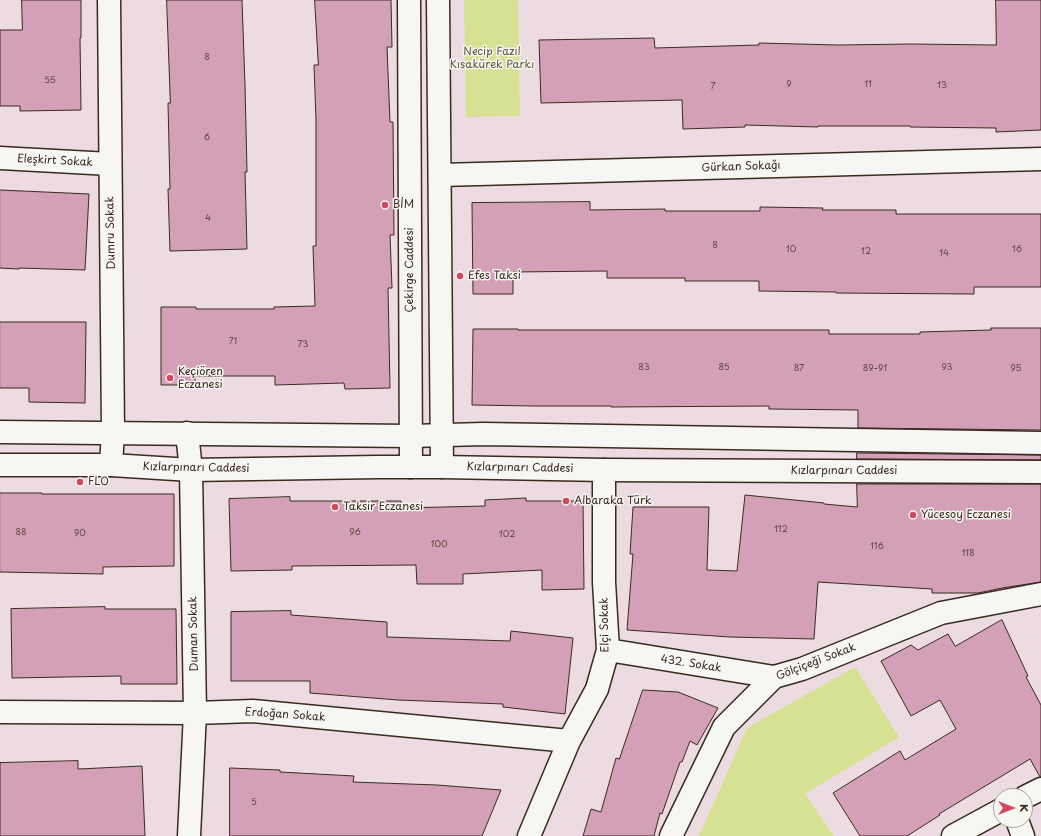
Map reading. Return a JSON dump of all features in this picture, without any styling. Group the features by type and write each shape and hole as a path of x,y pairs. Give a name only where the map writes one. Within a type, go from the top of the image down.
{"street":[{"name":"Dumru Sokak","path":"109,0 113,432 111,465"},
{"name":"Çekirge Caddesi","path":"409,0 411,467"},
{"path":"438,0 442,467"},
{"name":"Eleşkirt Sokak","path":"0,158 110,164"},
{"name":"Gürkan Sokağı","path":"440,175 1041,158"},
{"path":"0,432 411,436 483,434 1041,443"},
{"name":"Duman Sokak","path":"187,433 191,470 195,713 189,836"},
{"name":"Kızlarpınarı Caddesi","path":"0,464 111,465 191,470 442,467 604,470 1041,472"},
{"name":"Elçi Sokak","path":"529,836 570,740 597,689 608,650 604,582 604,470"},
{"name":"Gölçiçeği Sokak","path":"671,836 724,727 774,678 802,669 941,613 1041,594"},
{"name":"432. Sokak","path":"608,650 774,678"},
{"name":"Erdoğan Sokak","path":"0,712 195,713 253,711 570,740"},
{"path":"953,836 993,814"}],"green space":[{"name":"Necip Fazıl Kısakürek Parkı","path":"464,0 518,0 520,116 466,117"},
{"path":"855,667 899,737 805,794 834,836 699,836 747,728"}],"building":[{"path":"22,0 81,0 81,110 20,111 20,106 0,106 0,30 22,30"},
{"path":"167,0 242,0 247,172 245,172 247,249 170,251 168,103 170,103"},
{"path":"315,0 391,0 392,47 387,47 390,122 393,122 394,235 390,235 392,288 388,288 390,388 345,389 344,383 275,385 275,376 195,376 195,385 161,385 161,307 196,307 196,309 274,309 274,307 315,306 313,246 316,246 316,120 314,65 318,65"},
{"path":"996,0 1041,0 1041,130 996,132 996,128 745,125 745,127 683,129 682,100 541,103 539,40 654,38 655,48 759,45 759,43 838,45 996,45"},
{"path":"0,190 89,194 85,270 0,268"},
{"path":"590,202 590,210 665,209 665,211 760,211 760,207 823,208 822,210 896,210 896,214 1041,214 1041,287 974,287 974,294 759,291 759,281 685,281 685,278 607,278 607,271 513,272 513,294 473,294 472,203"},
{"path":"0,322 86,322 85,403 29,402 29,388 0,388"},
{"path":"991,328 1041,328 1041,430 858,428 858,410 769,409 769,406 611,407 472,405 473,329 829,330 829,334 920,334 920,332 991,330"},
{"path":"857,453 1041,455 1041,460 857,459"},
{"path":"857,484 1041,484 1041,582 978,593 932,593 932,589 818,582 814,639 730,637 627,630 633,554 630,554 633,507 709,507 707,570 737,571 745,495 857,507"},
{"path":"0,493 174,494 174,566 103,567 103,574 0,572"},
{"path":"290,497 290,501 401,501 401,508 485,506 485,500 526,498 526,501 583,501 584,589 542,590 542,570 463,574 463,584 417,584 416,565 292,566 292,570 231,571 229,499"},
{"path":"105,607 105,609 176,609 177,684 121,684 121,676 12,678 11,609"},
{"path":"291,611 291,615 387,622 387,637 510,641 511,631 573,638 565,714 503,707 503,704 398,700 310,693 310,681 231,681 231,612"},
{"path":"1002,620 1028,676 1026,677 1041,705 1041,777 1030,759 939,814 940,815 907,836 860,836 833,793 900,751 905,760 956,729 940,700 911,716 881,661 911,645 918,650 948,634 955,646"},
{"path":"643,690 678,692 718,708 697,745 690,741 682,762 680,762 662,814 660,813 654,836 583,836 591,809 601,812 616,758 619,759"},
{"path":"78,761 78,769 142,766 145,836 0,836 0,763"},
{"path":"230,768 280,770 280,772 354,776 353,782 437,785 501,790 482,836 230,836"}],"place":[{"name":"BİM","path":"385,205"},
{"name":"Efes Taksi","path":"460,276"},
{"name":"Keçiören Eczanesi","path":"170,378"},
{"name":"FLO","path":"80,482"},
{"name":"Albaraka Türk","path":"566,501"},
{"name":"Taksir Eczanesi","path":"335,507"},
{"name":"Yücesoy Eczanesi","path":"913,515"}]}
